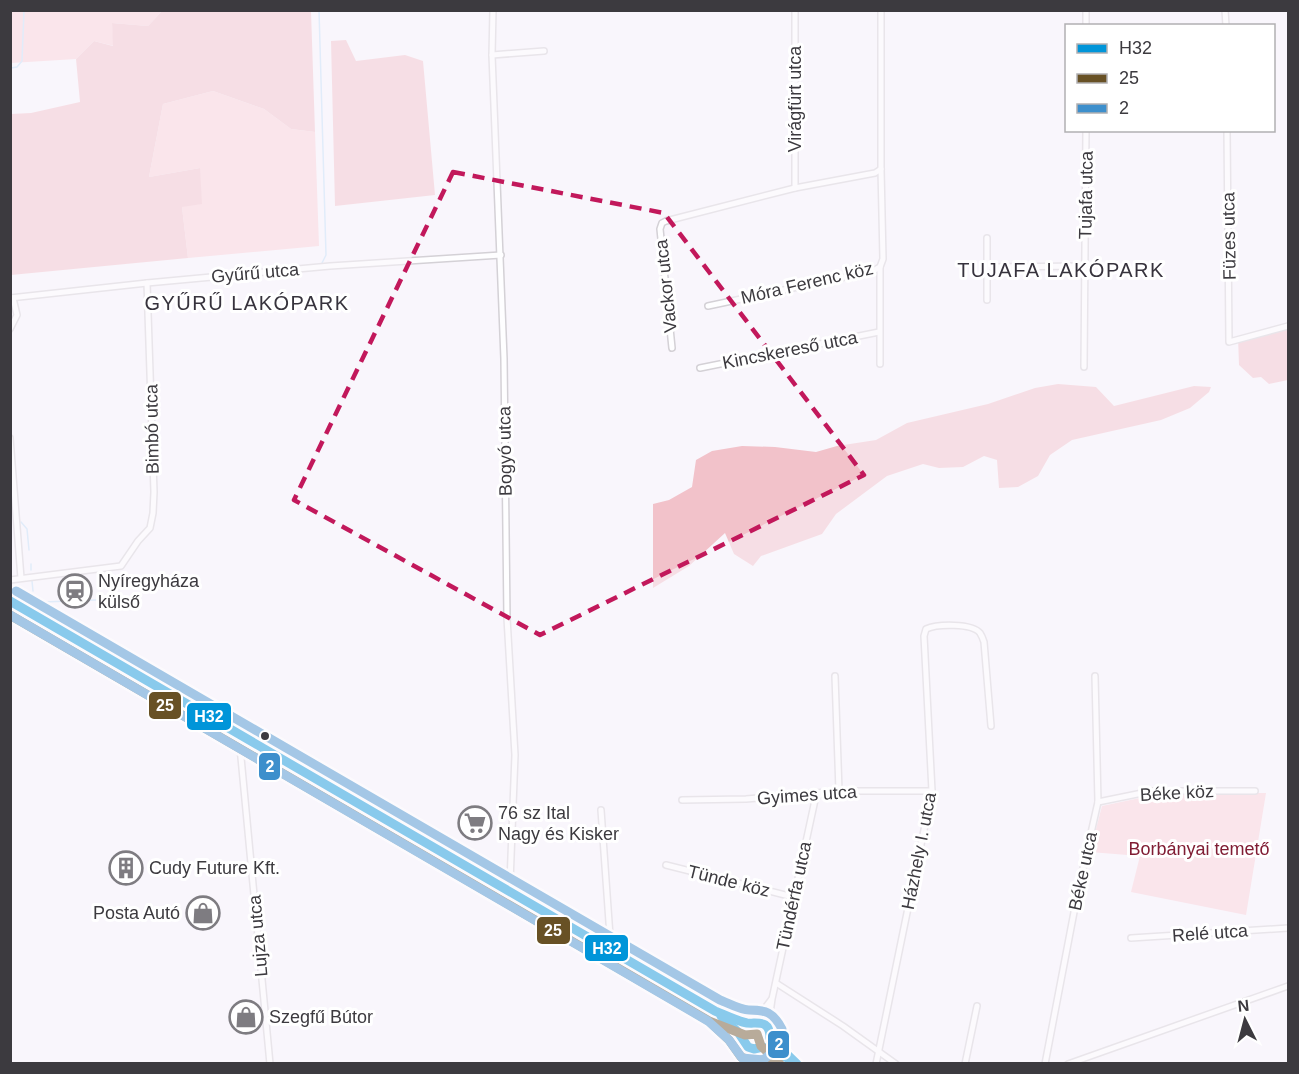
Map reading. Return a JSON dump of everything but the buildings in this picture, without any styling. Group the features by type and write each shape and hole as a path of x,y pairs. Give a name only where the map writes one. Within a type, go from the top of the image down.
{"main road":[{"path":"10,602 715,1011 752,1022 760,1022 768,1027 770,1038 797,1063"},
{"path":"715,1011 742,1037 746,1045 760,1048 797,1063"},
{"path":"742,1037 742,1032 752,1022"},
{"path":"760,1048 770,1038"}],"street":[{"name":"Bogyó utca","path":"493,10 492,55 501,255 507,618 515,755 508,891"},
{"name":"Virágfürt utca","path":"795,10 795,188"},
{"name":"Móra Ferenc köz","path":"708,306 873,271 880,267 883,259 881,10"},
{"path":"492,55 544,51"},
{"name":"Tujafa utca","path":"1084,367 1086,132"},
{"name":"Füzes utca","path":"1227,132 1229,350"},
{"path":"795,188 875,173 881,169"},
{"name":"Vackor utca","path":"672,348 660,229 662,223 795,188"},
{"path":"987,238 987,300"},
{"name":"Gyűrű utca","path":"12,298 147,283 501,255"},
{"path":"987,267 1084,266"},
{"path":"880,267 880,364"},
{"name":"Bimbó utca","path":"21,578 121,566 150,528 153,513 147,283"},
{"path":"10,329 17,315 12,298"},
{"path":"1229,342 1288,326"},
{"name":"Kincskereső utca","path":"700,368 879,332"},
{"path":"10,438 21,578 10,580"},
{"name":"Házhely I. utca","path":"876,1064 932,791 924,636 926,629 934,626 969,627 979,632 984,642 991,726"},
{"path":"835,676 839,791"},
{"name":"Béke utca","path":"1045,1064 1079,886 1098,802 1095,676"},
{"name":"Lujza utca","path":"241,736 240,747 270,1064"},
{"name":"Gyimes utca","path":"682,800 746,799 839,791 932,791"},
{"name":"Béke köz","path":"1098,802 1152,791 1255,791"},
{"name":"Tündérfa utca","path":"768,1027 793,897 815,800 820,794"},
{"path":"601,810 611,951"},
{"name":"Tünde köz","path":"666,866 793,897"},
{"name":"Relé utca","path":"1131,938 1288,928"},
{"path":"776,983 843,1026 896,1064"},
{"path":"1068,1064 1288,986"},
{"name":"Tündérfa utca","path":"752,1022 772,999"},
{"path":"965,1064 977,1006"},
{"path":"745,1064 746,1045"},
{"path":"750,1064 760,1048"}],"highlighted area":[{"path":"453,172 664,213 864,475 540,635 294,500"}],"green space":[{"path":"10,11 162,11 148,26 112,23 114,46 94,41 76,59 11,63"},
{"path":"213,91 264,109 291,129 315,132 319,246 188,258 182,207 200,168 149,177 163,104"},
{"name":"Borbányai temető","path":"1266,793 1246,915 1131,892 1140,856 1090,852 1102,806 1154,795"}],"shaded area":[{"path":"162,11 311,11 315,132 291,129 264,109 213,91 163,104 149,177 200,168 202,204 182,207 188,258 11,275 11,114 31,113 80,102 76,59 94,41 113,46 112,23 148,26"},
{"path":"346,40 356,61 405,55 423,61 435,195 335,206 331,41"},
{"path":"1288,326 1288,380 1269,384 1261,377 1253,378 1239,365 1238,337"},
{"path":"1058,384 1096,387 1114,406 1194,386 1211,387 1209,392 1190,408 1161,420 1072,440 1050,455 1038,476 1018,487 999,488 997,460 984,456 963,467 939,468 923,464 887,476 836,514 822,534 761,556 753,566 734,554 725,533 689,566 653,588 653,504 669,500 692,487 696,460 712,451 742,446 816,452 876,440 907,423 988,404 1035,388"}],"waterway":[{"path":"11,68 17,67 22,61 24,10"},
{"path":"319,10 326,255 322,263"},
{"path":"21,522 27,529 29,550"},
{"path":"31,564 31,570"},
{"path":"32,581 33,591"},
{"path":"40,600 43,602 122,599"}],"transit line":[{"name":"2","path":"10,615 708,1021 729,1040 742,1058 763,1060 778,1048 782,1029 768,1013 745,1010 720,1000 16,591"},
{"name":"H32","path":"10,601 715,1011 743,1022 766,1025 770,1038 797,1064"},
{"name":"25","path":"10,615 709,1021 745,1035 757,1034 761,1046 780,1064"},
{"name":"H32","path":"721,1016 738,1032 748,1047 754,1049 763,1047 787,1058"},
{"name":"25","path":"713,1025 729,1040 741,1057 752,1061 762,1060 770,1064"}],"place":[{"name":"Nyíregyháza külső","path":"75,591"},
{"name":"76 sz Ital Nagy és Kisker","path":"475,823"},
{"name":"Cudy Future Kft.","path":"126,868"},
{"name":"Posta Autó","path":"203,913"},
{"name":"Szegfű Bútor","path":"246,1017"}],"district":[{"name":"TUJAFA LAKÓPARK","path":"1061,270"},
{"name":"GYŰRŰ LAKÓPARK","path":"247,303"}]}
